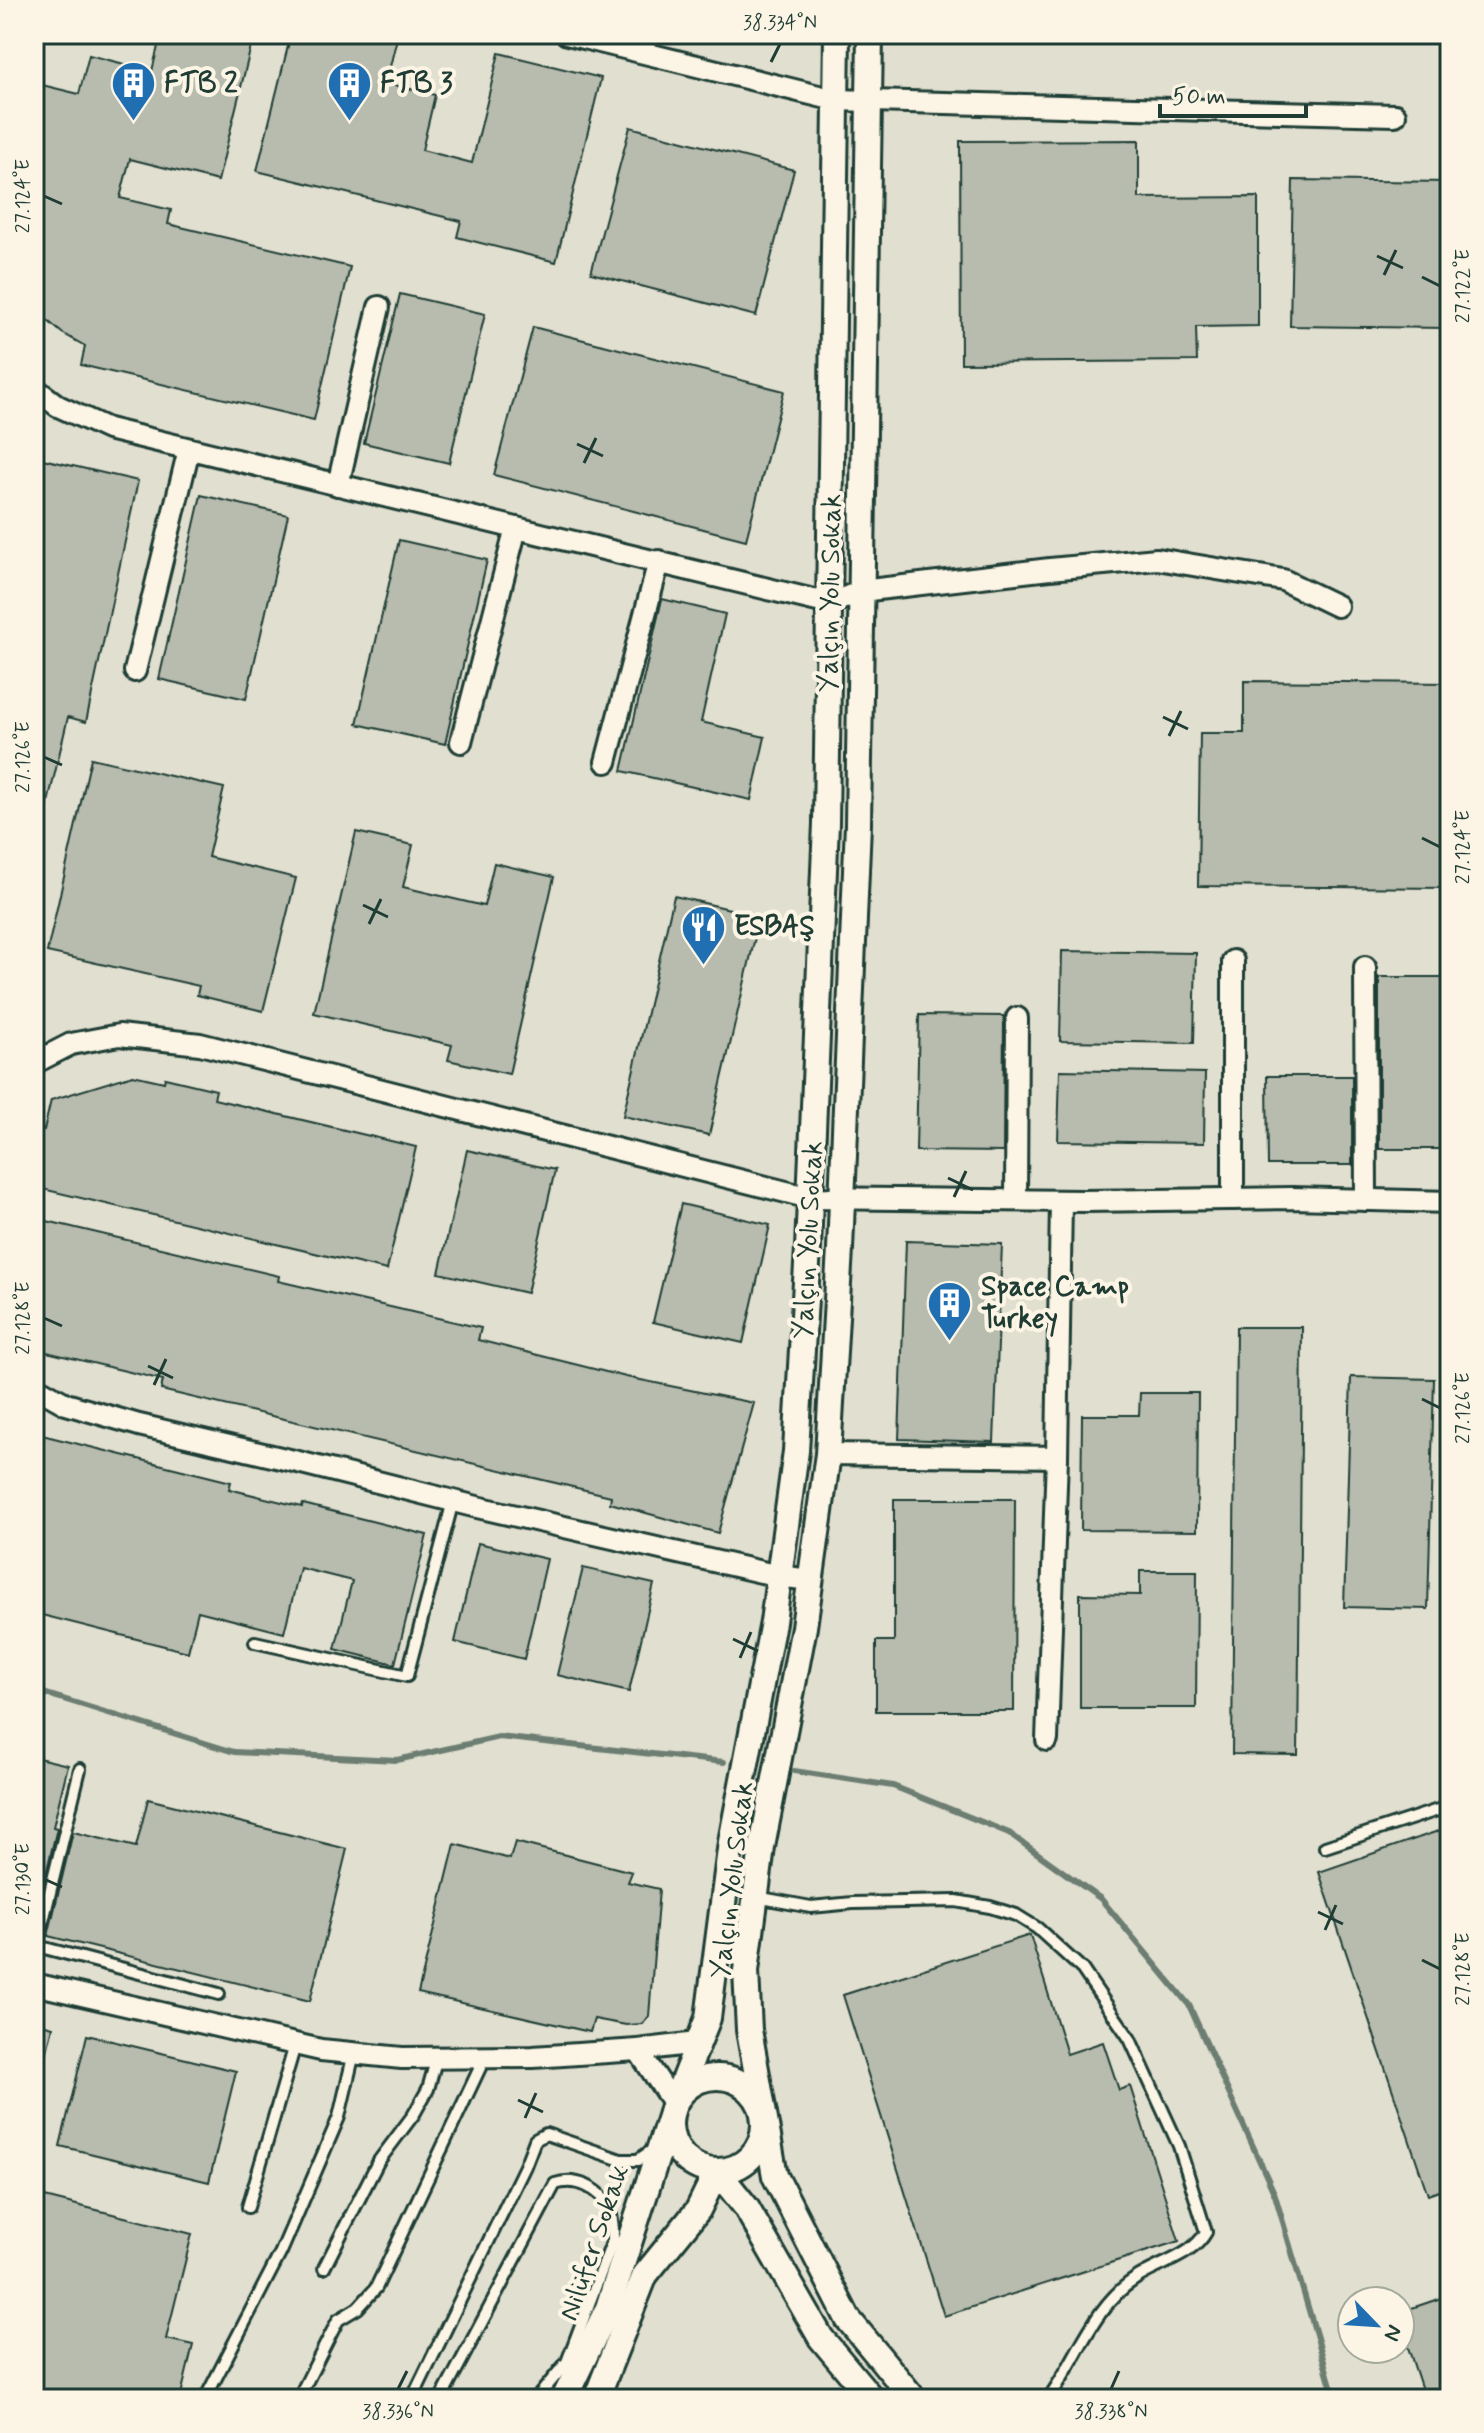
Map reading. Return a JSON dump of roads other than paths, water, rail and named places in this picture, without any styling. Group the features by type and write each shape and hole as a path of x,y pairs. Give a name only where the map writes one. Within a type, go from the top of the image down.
{"street":[{"path":"567,34 835,100 1395,115"},
{"name":"Yalçın Yolu Sokak","path":"674,2104 708,2018 731,1842 773,1622 796,1451 826,823 837,34"},
{"name":"Yalçın Yolu Sokak","path":"870,34 858,824 828,1454 804,1627 762,1847 746,1971 749,2030 775,2176 848,2319 914,2399"},
{"path":"338,485 379,307"},
{"path":"34,388 58,406 108,429 830,604 861,591 1157,559 1283,580 1337,606"},
{"path":"135,671 189,449"},
{"path":"461,742 516,528"},
{"path":"606,762 659,561"},
{"path":"1233,961 1233,1199"},
{"path":"1365,967 1366,1200"},
{"path":"1016,1200 1017,1018"},
{"path":"36,1055 71,1044 119,1035 200,1044 810,1198 1450,1202"},
{"path":"1047,1740 1057,1457 1061,1201"},
{"path":"34,1386 66,1404 139,1425 453,1501 779,1576 810,1580"},
{"path":"828,1454 1057,1457"},
{"path":"34,1984 295,2045 354,2053 485,2057 638,2050 697,2043"},
{"path":"638,2050 674,2104"},
{"path":"709,2077 725,2077 752,2091 764,2119 763,2135 747,2161 717,2171 702,2169 688,2161 677,2150 671,2135 670,2120 674,2104 682,2091 709,2077"},
{"name":"Nilüfer Sokak","path":"564,2399 608,2308 674,2104"},
{"path":"717,2171 746,2207 821,2338 872,2399"},
{"name":"Nilüfer Sokak","path":"601,2392 645,2275 698,2210 717,2171"}],"lane":[{"path":"255,1642 407,1676 453,1501"},
{"path":"34,1958 80,1769"},
{"path":"1325,1847 1450,1806"},
{"path":"756,1897 811,1907 956,1901 1016,1915 1037,1928 1082,1969 1130,2039 1179,2146 1206,2232 1194,2249 1132,2280 1101,2312 1065,2376 1048,2399"},
{"path":"37,1946 219,1994"},
{"path":"248,2207 295,2045"},
{"path":"205,2399 281,2252 339,2117 354,2053"},
{"path":"324,2268 378,2162 414,2114 428,2089 437,2057"},
{"path":"298,2399 338,2320 358,2308 376,2288 485,2057"},
{"path":"412,2399 535,2140 546,2134 621,2160 638,2160 661,2144"},
{"path":"441,2399 555,2184 578,2182 605,2200 612,2220 613,2240 567,2362 536,2399"}],"waterway":[{"path":"34,1690 234,1752 397,1760 499,1737 724,1762"},
{"path":"794,1771 893,1786 1009,1833 1101,1899 1189,2005 1275,2195 1335,2399"}],"place":[{"name":"FTB 2","path":"133,123"},
{"name":"FTB 3","path":"349,123"},
{"name":"ESBAŞ","path":"703,966"},
{"name":"Space Camp Turkey","path":"950,1342"}]}
